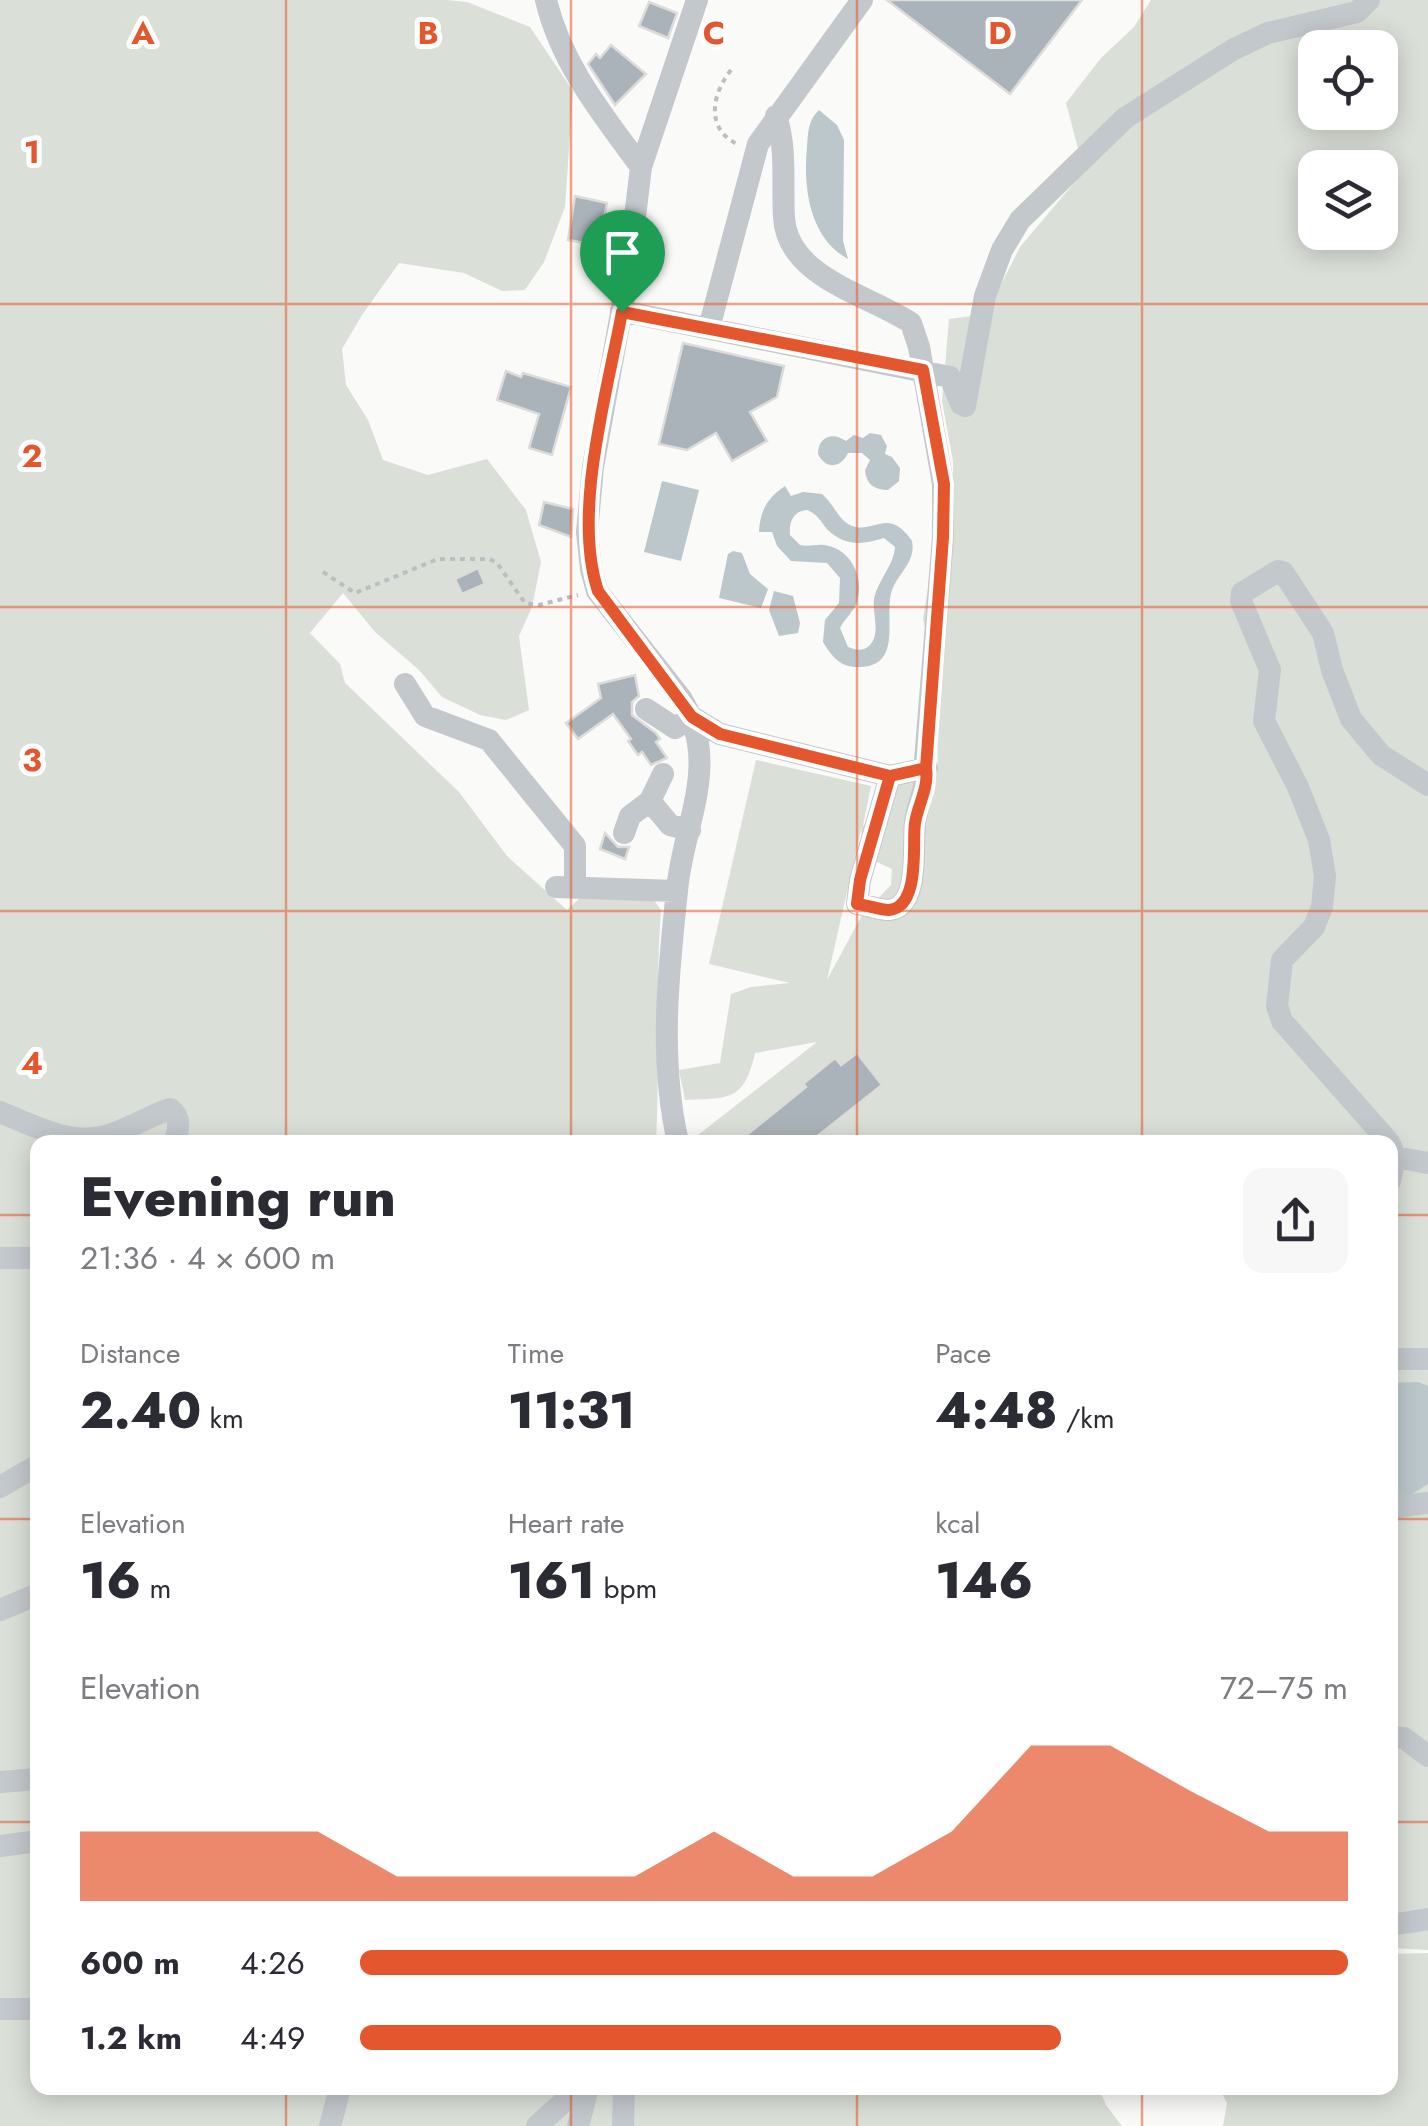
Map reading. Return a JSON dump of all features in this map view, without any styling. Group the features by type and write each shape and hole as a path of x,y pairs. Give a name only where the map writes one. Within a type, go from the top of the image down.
{"street":[{"path":"546,0 554,33 586,90 641,167"},
{"path":"676,1135 666,1048 676,891 690,830 700,747 692,717 598,591 590,569 587,532 641,167 697,0"},
{"path":"709,328 756,149 862,0"},
{"path":"622,312 950,377 965,406 985,296 1002,250 1020,220 1125,118 1234,48 1268,33 1356,12 1370,0"},
{"path":"776,116 783,139 784,225 812,271 892,310 911,324 944,484 928,778 915,820 913,874 907,896 890,910 857,904 860,880 890,776"},
{"path":"1380,1135 1282,1021 1277,1006 1282,960 1314,927 1322,907 1325,876 1314,826 1264,720 1270,670 1241,601 1242,594 1283,572 1322,633 1351,719 1380,755 1428,786"},
{"path":"405,684 425,716 489,740 575,846 566,888 676,891"},
{"path":"646,708 675,728 692,717"},
{"path":"692,717 720,734 890,776 926,768"},
{"path":"624,833 630,816 650,801 663,774"},
{"path":"650,801 670,825 690,830"},
{"path":"106,1135 170,1109 179,1120 176,1135"},
{"path":"0,1112 41,1129 75,1135"},
{"path":"1398,1151 1428,1163"},
{"path":"0,1258 30,1258"},
{"path":"1398,1359 1428,1359"},
{"path":"0,1487 30,1470"},
{"path":"1398,1507 1428,1503"},
{"path":"0,1610 30,1597"},
{"path":"1398,1737 1428,1756"},
{"path":"0,1782 30,1780"},
{"path":"0,1846 30,1843"},
{"path":"1398,1923 1428,1919"},
{"path":"0,2008 30,2008"},
{"path":"330,2126 338,2095"},
{"path":"537,2126 571,2095"},
{"path":"578,2126 586,2095"},
{"path":"623,2126 624,2095"}],"path":[{"path":"731,70 721,82 713,108 719,128 732,142 756,149"},
{"path":"323,572 355,593 438,559 490,559 498,563 525,602 539,605 598,591"}],"shaded area":[{"path":"0,0 467,2 530,27 573,91 565,207 544,262 525,290 502,291 464,273 399,263 342,349 346,385 368,420 383,460 428,475 487,459 526,510 541,562 532,607 519,636 529,710 506,720 480,715 442,697 419,670 375,632 343,593 310,633 340,664 345,683 459,792 507,856 567,910 594,885 639,879 661,910 656,1135 30,1135 30,2095 1102,2095 1122,2126 0,2126"},
{"path":"1151,0 1428,0 1428,1950 1398,1948 1398,1135 698,1135 817,1042 755,1053 746,1080 733,1094 724,1097 685,1100 679,1070 720,1063 731,994 751,987 790,983 709,964 756,760 871,786 863,826 878,812 882,779 938,767 934,661 923,620 930,575 953,548 953,461 942,401 949,319 986,314 1020,247 1084,171 1066,103 1101,58 1134,27","holes":["861,830 866,857 892,869 891,885 862,915 827,980"]},
{"path":"819,110 837,125 844,140 843,241 848,259 825,238 811,210 806,162 808,132"},
{"path":"870,433 881,435 887,446 885,454 900,468 899,481 888,490 869,482 865,470 870,460 862,453 848,453 833,465 825,463 818,454 820,443 827,437 846,441 854,435 863,438"},
{"path":"662,481 699,490 681,561 644,552"},
{"path":"785,486 791,496 803,492 822,494 848,524 895,525 912,541 909,561 892,590 887,649 874,664 853,667 842,663 823,642 825,620 839,603 840,578 827,563 791,561 777,546 772,532 759,532 766,506","holes":["807,510 843,540 863,543 884,538 895,547 874,599 875,635 865,649 848,647 840,628 854,608 859,592 853,565 833,547 800,545 790,535 795,515"]},
{"path":"742,553 750,574 768,589 761,608 719,598 728,554"},
{"path":"774,591 793,596 800,623 798,633 779,636 769,610"},
{"path":"1398,1383 1428,1386 1428,1484 1406,1498 1398,1496"},
{"path":"1428,1953 1428,2126 1223,2126 1227,2103 1223,2095 1398,2095 1398,1954"}],"building":[{"path":"887,0 1082,0 1010,94"},
{"path":"649,2 677,13 668,38 639,26"},
{"path":"611,45 646,74 615,105 588,64 596,54 600,58"},
{"path":"575,196 607,203 604,218 610,219 611,227 607,247 568,240"},
{"path":"683,343 784,366 777,397 750,412 767,441 732,461 716,433 687,450 659,444"},
{"path":"506,371 571,387 552,455 529,448 539,414 497,400"},
{"path":"544,502 573,509 571,537 539,525"},
{"path":"478,568 485,584 462,594 455,579"},
{"path":"635,675 639,696 632,702 632,715 656,733 660,739 656,742 667,758 651,765 642,752 638,755 613,714 578,739 566,723 601,698 598,684"},
{"path":"605,833 618,847 629,847 625,859 600,849"},
{"path":"857,1053 882,1085 819,1135 747,1135 835,1058 841,1065"}],"route":[{"path":"622,312 594,467 587,532 590,569 598,591 692,717 720,734 890,776 926,768 928,778 915,820 913,874 907,896 899,906 890,910 857,904 860,880 890,776 902,772 926,768 944,484 923,370 622,312"}]}
